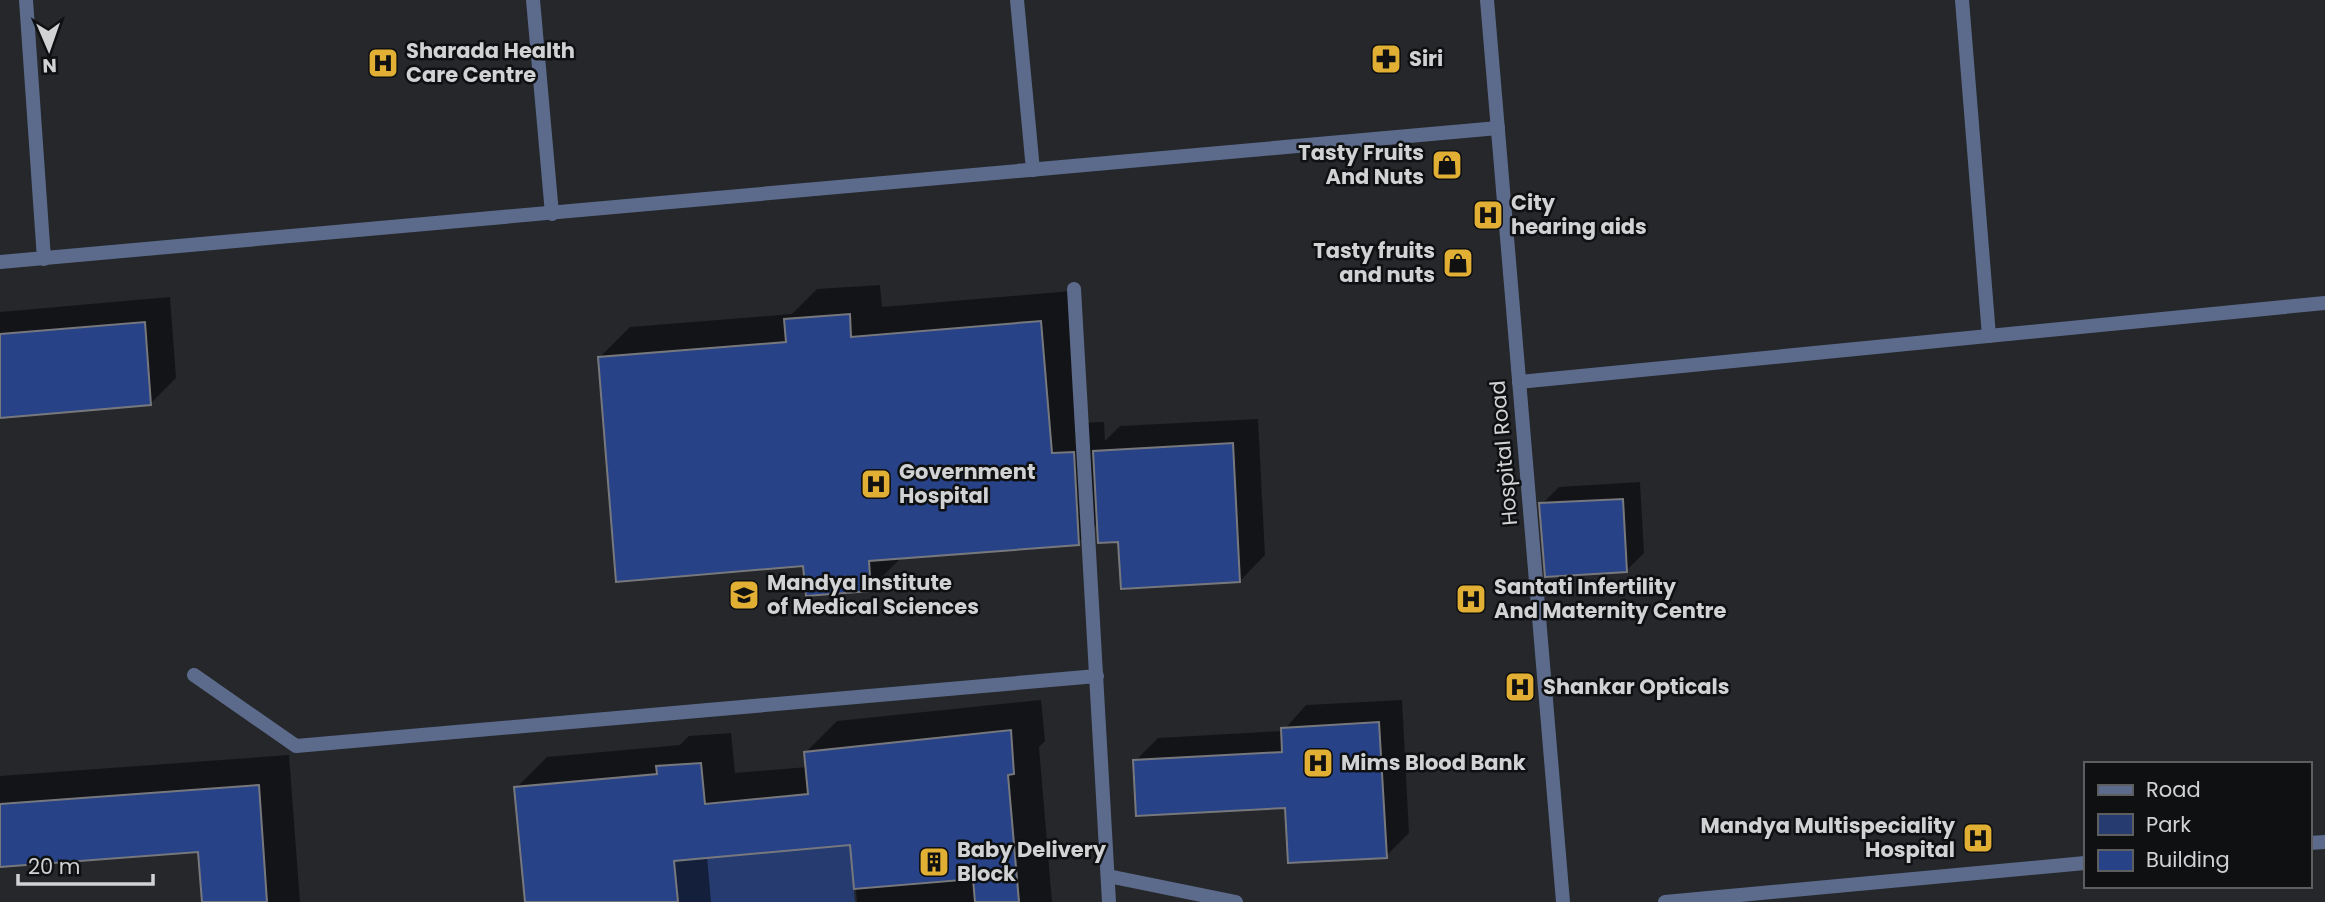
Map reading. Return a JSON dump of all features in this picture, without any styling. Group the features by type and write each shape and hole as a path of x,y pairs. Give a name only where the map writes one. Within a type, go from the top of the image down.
{"street":[{"path":"26,0 44,259"},
{"path":"533,0 552,214"},
{"path":"1017,0 1033,170"},
{"name":"Hospital Road","path":"1487,0 1563,902"},
{"path":"1962,0 1989,336"},
{"path":"0,262 1498,128"},
{"path":"1074,289 1109,902"},
{"path":"1519,382 2325,303"},
{"path":"194,675 296,746 1097,676"},
{"path":"1665,902 2084,863"},
{"path":"1108,876 1236,902"}],"green space":[{"path":"850,845 855,902 678,902 674,861"}],"building":[{"path":"850,314 851,337 1041,321 1052,453 1074,452 1079,545 869,561 871,591 806,596 803,566 616,582 598,357 786,342 784,319"},
{"path":"145,322 151,405 0,418 0,334"},
{"path":"1233,443 1240,582 1121,589 1118,542 1098,543 1093,451"},
{"path":"1623,499 1627,572 1545,577 1539,503"},
{"path":"1379,722 1387,858 1288,863 1285,808 1136,816 1133,760 1282,752 1281,728"},
{"path":"1011,730 1014,774 1008,775 1019,902 975,902 973,879 854,889 850,845 674,861 678,902 525,902 514,787 657,774 656,766 701,763 705,804 808,794 804,752"},
{"path":"259,785 267,902 202,902 198,852 0,867 0,804"}],"place":[{"name":"Siri","path":"1386,59"},
{"name":"Sharada Health Care Centre","path":"383,63"},
{"name":"Tasty Fruits And Nuts","path":"1447,165"},
{"name":"City hearing aids","path":"1488,215"},
{"name":"Tasty fruits and nuts","path":"1458,263"},
{"name":"Government Hospital","path":"876,484"},
{"name":"Mandya Institute of Medical Sciences","path":"744,595"},
{"name":"Santati Infertility And Maternity Centre","path":"1471,599"},
{"name":"Shankar Opticals","path":"1520,687"},
{"name":"Mims Blood Bank","path":"1318,763"},
{"name":"Mandya Multispeciality Hospital","path":"1978,838"},
{"name":"Baby Delivery Block","path":"934,862"}]}
